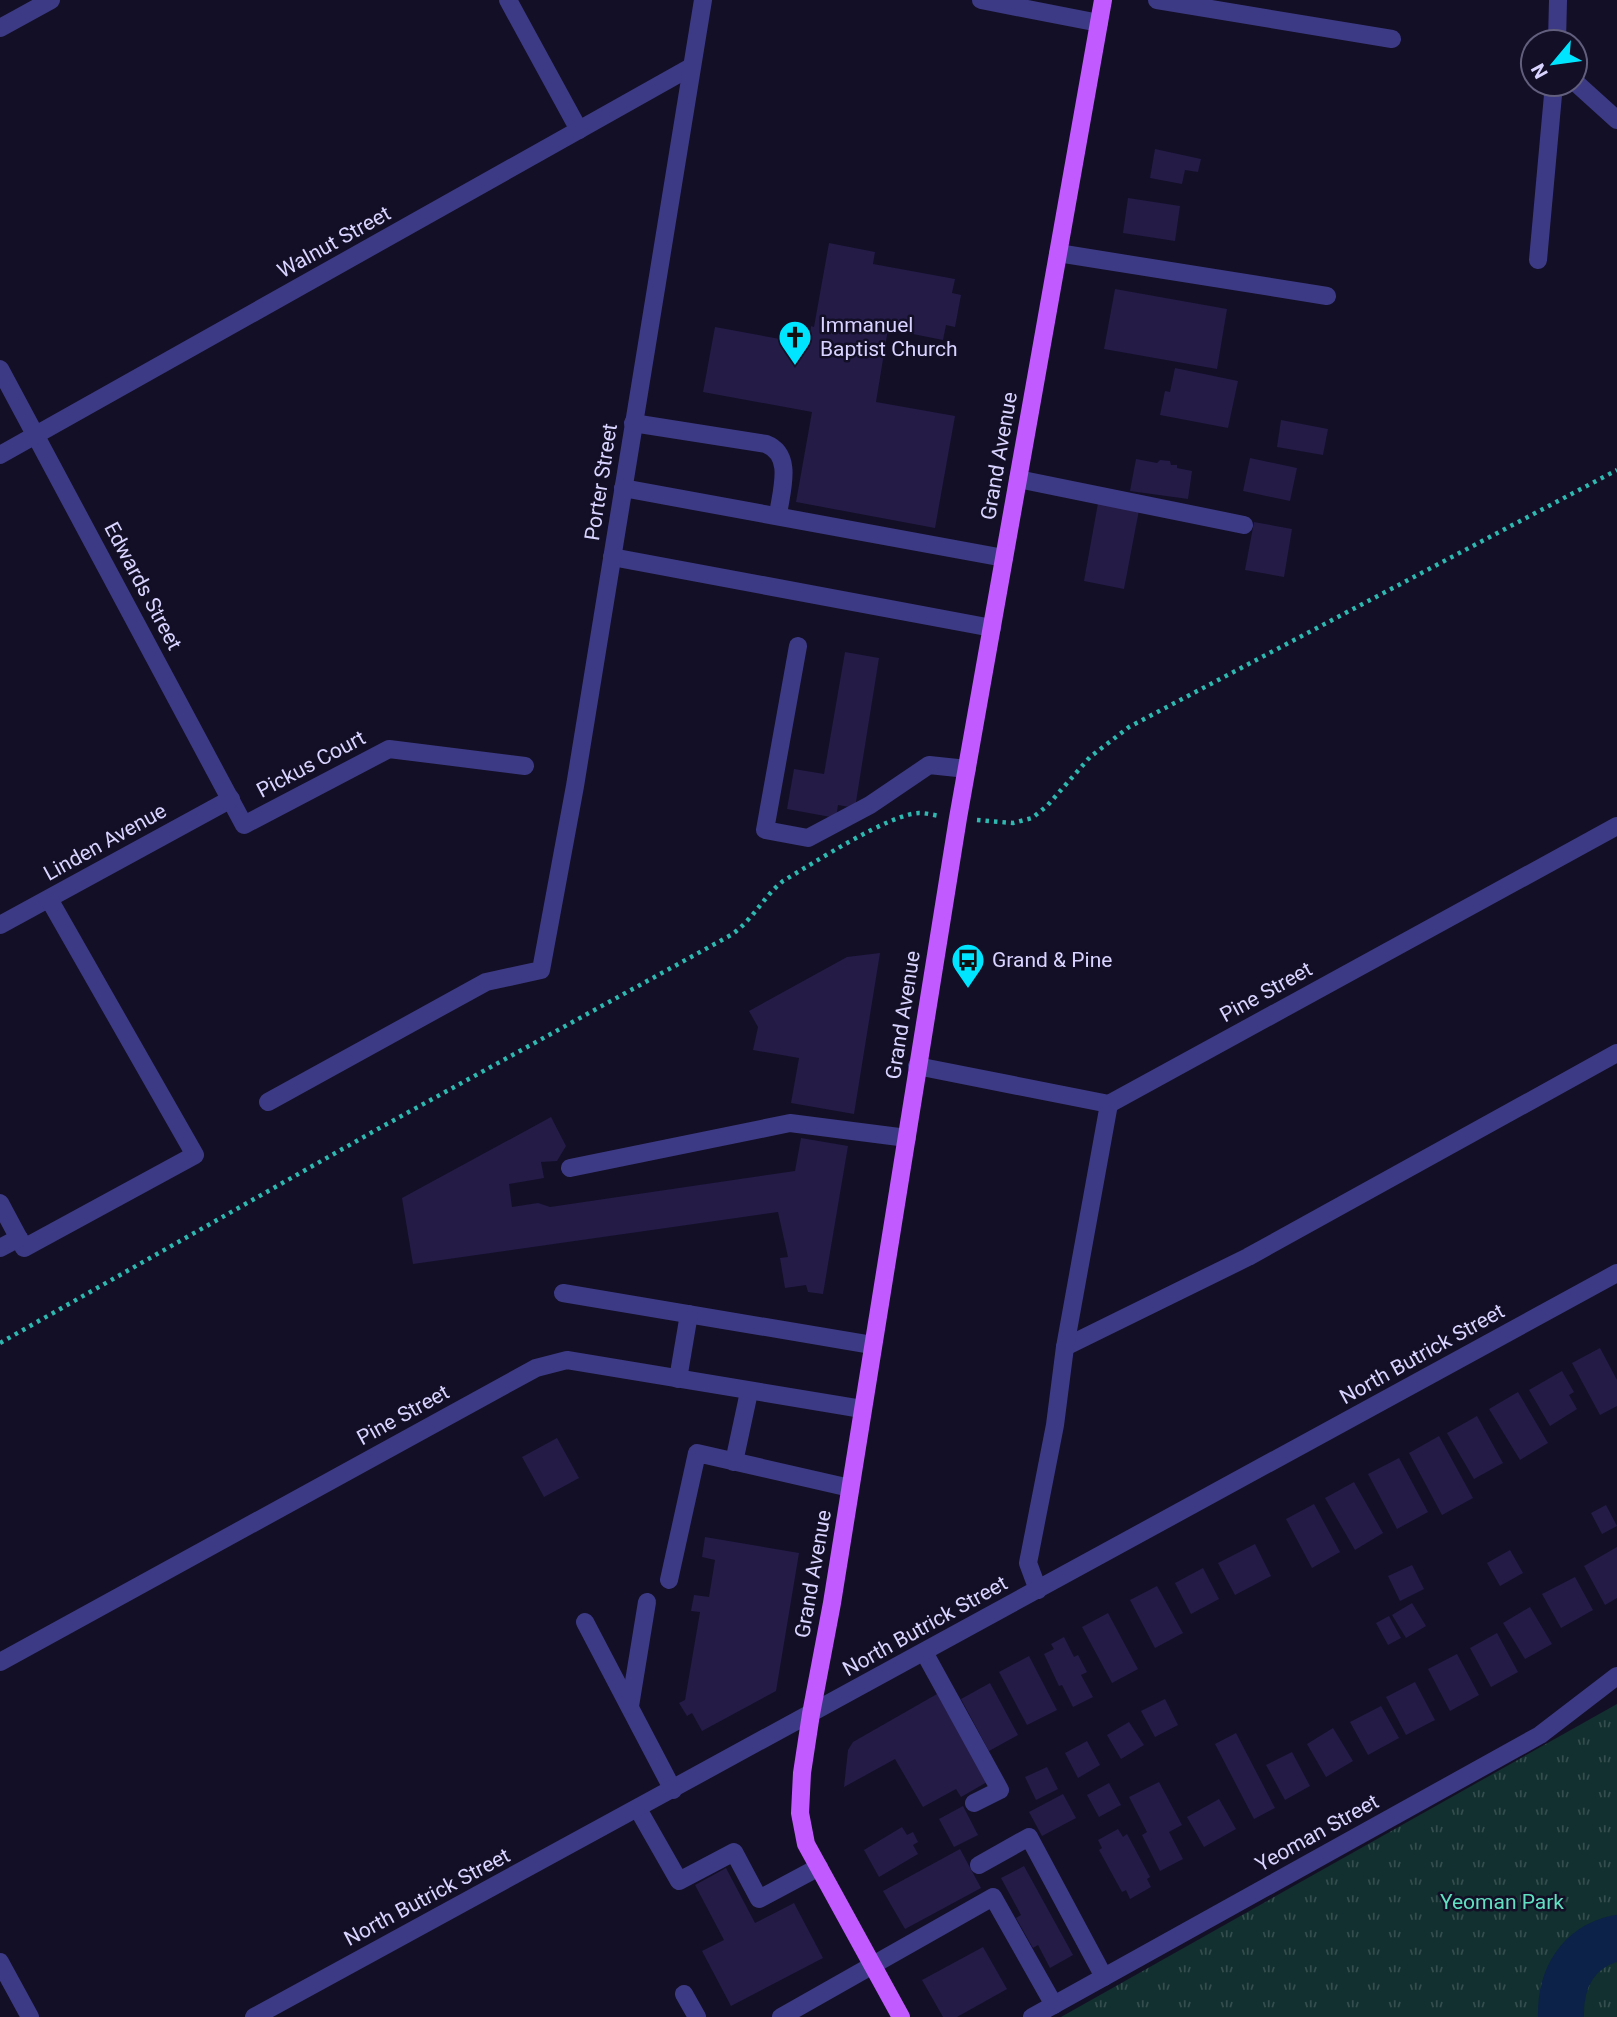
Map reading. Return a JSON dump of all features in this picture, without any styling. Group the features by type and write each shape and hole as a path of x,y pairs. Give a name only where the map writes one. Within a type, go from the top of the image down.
{"main road":[{"name":"Grand Avenue","path":"901,2017 806,1844 800,1813 802,1773 967,769 1103,0"}],"street":[{"path":"0,28 51,0"},
{"path":"508,0 579,131"},
{"name":"Porter Street","path":"268,1102 486,982 541,970 575,786 703,0"},
{"path":"981,0 1099,23"},
{"path":"1157,0 1392,38"},
{"path":"1557,28 1558,0"},
{"name":"Walnut Street","path":"0,455 691,68"},
{"path":"1589,95 1617,120"},
{"path":"1538,260 1553,98"},
{"path":"1058,253 1328,296"},
{"name":"Edwards Street","path":"0,369 244,825"},
{"path":"633,424 766,444 776,448 782,456 783,464 778,515"},
{"path":"1018,479 1244,525"},
{"path":"623,488 1004,558"},
{"path":"612,557 992,628"},
{"path":"798,646 765,830 808,838 870,805 929,765 967,769"},
{"name":"Pickus Court","path":"244,825 389,749 526,766"},
{"name":"Linden Avenue","path":"0,925 231,799"},
{"name":"Pine Street","path":"1109,1104 1617,826"},
{"path":"0,1203 24,1248 195,1155 49,899"},
{"path":"1065,1347 1248,1257 1617,1052"},
{"path":"917,1066 1109,1104 1065,1347 1055,1425 1028,1563 1038,1590"},
{"path":"570,1168 790,1123 907,1138"},
{"path":"0,1248 19,1238"},
{"name":"North Butrick Street","path":"254,2017 1617,1273"},
{"path":"563,1293 872,1345"},
{"path":"678,1379 688,1314"},
{"name":"Pine Street","path":"0,1661 536,1368 568,1360 862,1409"},
{"path":"734,1462 749,1392"},
{"path":"670,1580 697,1453 850,1488"},
{"path":"630,1706 647,1602"},
{"path":"585,1622 673,1790"},
{"path":"924,1652 999,1790 974,1803"},
{"name":"Yeoman Street","path":"1032,2017 1540,1735 1617,1676"},
{"path":"638,1808 679,1881 734,1852 759,1899 819,1867"},
{"path":"979,1865 1030,1837 1104,1977"},
{"path":"781,2017 993,1898 1054,2005"},
{"path":"0,1962 30,2017"},
{"path":"684,1994 696,2017"}],"path":[{"path":"999,822 1013,823 1032,818 1047,806 1090,757 1129,727 1617,470"},
{"path":"0,1343 376,1130 731,935 755,915 772,890 783,881 863,836 902,817 919,813"}],"green space":[{"name":"Yeoman Park","path":"1617,1704 1617,2017 1061,2017"}],"building":[{"path":"1155,149 1201,159 1198,172 1185,170 1182,184 1150,178"},
{"path":"1128,198 1180,206 1175,241 1123,233"},
{"name":"Immanuel Baptist Church","path":"829,243 875,252 873,264 955,279 952,293 961,295 955,327 946,325 943,340 888,329 876,402 955,416 935,528 796,502 812,412 703,392 715,327 802,343 804,333 810,335 811,326 814,327"},
{"path":"1115,289 1227,309 1217,369 1104,349"},
{"path":"1175,368 1238,381 1228,428 1160,415 1165,391 1170,392"},
{"path":"1281,420 1328,429 1323,455 1277,447"},
{"path":"1250,458 1297,468 1290,501 1243,491"},
{"path":"1136,459 1157,463 1160,460 1170,461 1171,465 1177,465 1177,468 1192,471 1188,499 1130,491"},
{"path":"1098,503 1139,510 1124,589 1084,581"},
{"path":"1254,522 1292,529 1284,577 1245,570"},
{"path":"845,652 879,658 855,808 838,805 836,818 787,809 794,769 824,774"},
{"path":"880,953 854,1114 791,1103 799,1058 753,1050 758,1027 749,1011 847,957"},
{"path":"551,1117 566,1146 557,1161 541,1162 544,1178 509,1184 512,1207 538,1203 550,1207 795,1171 801,1138 848,1146 823,1294 808,1292 806,1285 785,1288 780,1258 788,1257 778,1212 413,1264 402,1198"},
{"path":"1600,1348 1617,1380 1617,1406 1600,1415 1572,1363"},
{"path":"1562,1371 1574,1392 1569,1395 1577,1409 1550,1426 1529,1390"},
{"path":"1518,1392 1548,1443 1520,1460 1489,1409"},
{"path":"1477,1416 1503,1463 1474,1479 1447,1433"},
{"path":"1439,1436 1473,1498 1442,1515 1409,1453"},
{"path":"557,1438 579,1478 544,1497 522,1457"},
{"path":"1399,1458 1428,1512 1397,1529 1368,1474"},
{"path":"1354,1482 1383,1533 1355,1550 1325,1498"},
{"path":"1314,1504 1340,1552 1312,1568 1286,1519"},
{"path":"1606,1505 1617,1526 1602,1534 1591,1513"},
{"path":"705,1537 799,1553 776,1691 702,1731 692,1713 687,1716 679,1703 685,1700 700,1612 691,1611 694,1595 709,1597 715,1560 702,1557"},
{"path":"1255,1544 1271,1576 1235,1595 1218,1563"},
{"path":"1617,1547 1617,1598 1605,1605 1584,1566"},
{"path":"1510,1550 1523,1573 1500,1586 1487,1563"},
{"path":"1412,1565 1424,1589 1400,1601 1388,1576"},
{"path":"1203,1568 1219,1599 1191,1614 1175,1583"},
{"path":"1575,1577 1593,1610 1561,1628 1542,1594"},
{"path":"1157,1586 1183,1633 1155,1648 1130,1600"},
{"path":"1412,1603 1426,1626 1406,1638 1392,1615"},
{"path":"1530,1607 1552,1644 1525,1659 1503,1623"},
{"path":"1108,1613 1138,1669 1112,1683 1082,1627"},
{"path":"1389,1616 1401,1638 1388,1645 1376,1623"},
{"path":"1497,1633 1518,1672 1491,1687 1470,1648"},
{"path":"1064,1637 1074,1657 1078,1655 1087,1672 1081,1675 1093,1697 1073,1707 1062,1685 1059,1686 1044,1654 1054,1649 1051,1644"},
{"path":"1457,1654 1479,1695 1450,1711 1428,1669"},
{"path":"1029,1656 1057,1710 1027,1725 999,1672"},
{"path":"1415,1682 1435,1720 1406,1735 1386,1697"},
{"path":"990,1683 1018,1735 989,1751 961,1699"},
{"path":"937,1694 987,1782 961,1797 956,1789 923,1807 895,1759 844,1787 848,1750 853,1742"},
{"path":"1165,1699 1178,1725 1155,1737 1141,1711"},
{"path":"1381,1706 1399,1738 1368,1755 1350,1722"},
{"path":"1129,1722 1144,1745 1121,1759 1107,1735"},
{"path":"1333,1728 1353,1761 1326,1777 1307,1744"},
{"path":"1236,1733 1275,1808 1254,1819 1215,1744"},
{"path":"1087,1741 1100,1765 1078,1778 1065,1753"},
{"path":"1292,1752 1310,1786 1285,1800 1266,1765"},
{"path":"1047,1767 1058,1789 1036,1800 1025,1777"},
{"path":"1159,1782 1182,1825 1169,1832 1183,1859 1160,1871 1142,1835 1147,1832 1129,1797"},
{"path":"1109,1783 1121,1805 1099,1817 1087,1795"},
{"path":"1063,1794 1076,1818 1042,1836 1029,1812"},
{"path":"1219,1799 1236,1829 1204,1847 1187,1817"},
{"path":"963,1806 978,1835 954,1847 939,1819"},
{"path":"902,1827 907,1835 913,1832 918,1842 913,1845 918,1854 879,1877 864,1850"},
{"path":"1118,1829 1123,1837 1127,1834 1150,1877 1147,1879 1151,1887 1130,1899 1126,1890 1122,1892 1099,1850 1102,1848 1098,1840"},
{"path":"960,1849 981,1888 905,1929 883,1891"},
{"path":"1024,1866 1073,1955 1050,1968 1038,1945 1033,1948 1016,1918 1021,1915 1001,1878"},
{"path":"726,1868 755,1923 794,1903 823,1958 731,2006 702,1951 724,1940 695,1885"},
{"path":"983,1947 1007,1989 957,2017 943,2017 922,1980"}],"waterway":[{"path":"1561,2017 1564,1989 1574,1966 1592,1949 1617,1938"}],"place":[{"name":"Immanuel Baptist Church","path":"795,367"},
{"name":"Grand & Pine","path":"968,990"}]}
